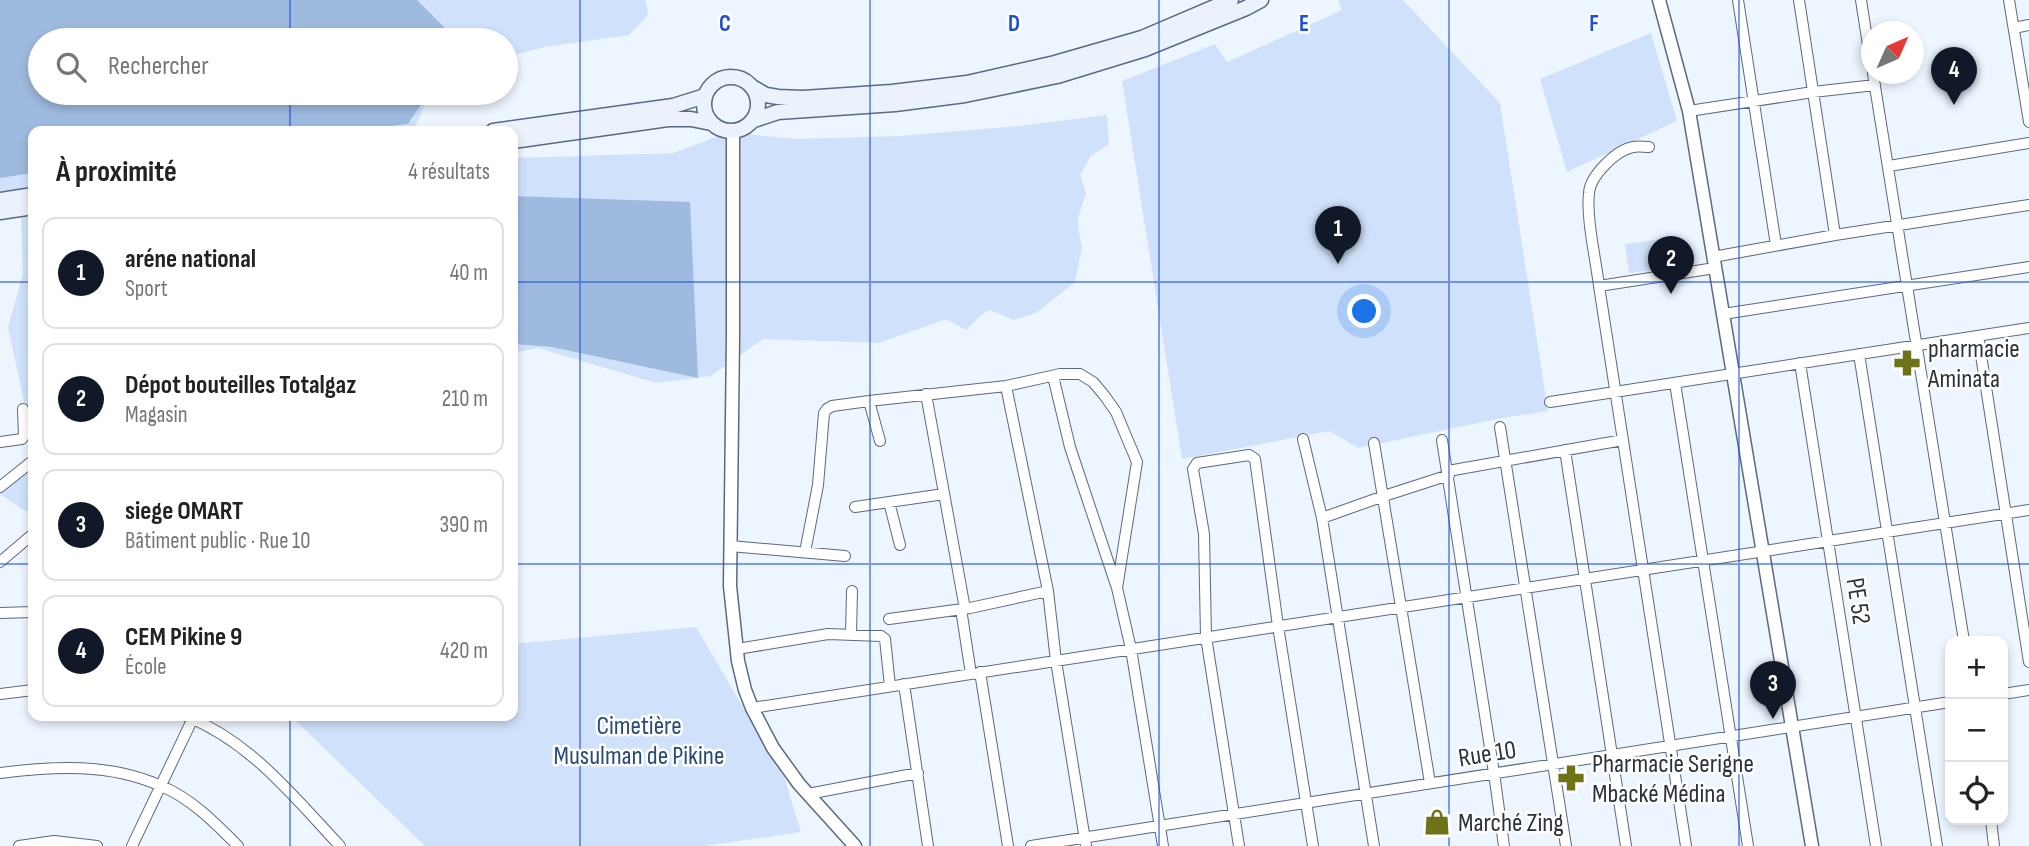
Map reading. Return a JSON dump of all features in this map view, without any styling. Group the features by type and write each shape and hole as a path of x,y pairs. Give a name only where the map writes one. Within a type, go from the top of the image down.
{"main road":[{"path":"711,123 704,106 705,96 713,84 726,78 740,79 766,95 803,98 892,92 967,83 1055,64 1142,38 1231,0"},
{"path":"518,140 691,119 733,132 741,130 754,120 778,112 895,104 954,96 1057,76 1145,49 1261,0"},
{"path":"752,87 758,103 754,120"},
{"path":"518,128 673,106 705,96"},
{"path":"0,200 28,196"},
{"path":"0,212 28,208"}],"street":[{"path":"1659,0 1689,111 1812,846"},
{"path":"1738,0 1776,245"},
{"path":"1799,0 1835,235"},
{"path":"1861,0 1864,21"},
{"path":"2009,0 2026,79 2029,122"},
{"path":"2014,28 2029,25"},
{"path":"1689,111 1875,85 1963,636"},
{"path":"733,132 730,586 741,673 752,708 773,748 855,846"},
{"path":"1889,166 2029,143"},
{"path":"1649,147 1630,147 1615,157 1595,177 1589,191 1599,286 1686,846"},
{"path":"1599,286 1714,262 1776,245 2029,205"},
{"path":"1723,314 2029,267"},
{"path":"1550,402 2029,328"},
{"path":"1978,336 2029,662"},
{"path":"1860,354 1937,846"},
{"name":"PE 52","path":"1800,363 1876,846"},
{"path":"805,552 818,485 824,413 827,409 869,401 1006,386 1060,374 1080,374 1093,382 1104,395 1115,412 1137,462 1117,589"},
{"path":"1053,376 1070,447 1117,589 1130,649 1163,846"},
{"path":"1675,383 1748,846"},
{"path":"1006,386 1048,592 1056,661 1086,842"},
{"path":"926,394 1008,846"},
{"path":"869,401 880,441"},
{"path":"0,442 22,439 23,409"},
{"path":"1500,428 1566,846"},
{"path":"1303,439 1322,518 1374,846"},
{"path":"1442,440 1504,846"},
{"path":"1322,518 1448,473 1623,440"},
{"path":"1374,443 1430,783"},
{"path":"1565,450 1626,846"},
{"path":"1239,846 1206,637 1203,534 1193,469 1197,463 1249,455 1255,458 1313,846"},
{"path":"0,487 28,465"},
{"path":"855,507 944,494"},
{"path":"889,502 900,545"},
{"path":"752,708 2029,510"},
{"path":"0,562 28,538"},
{"path":"730,545 845,556"},
{"path":"852,591 852,634"},
{"path":"890,619 963,609 1048,592"},
{"path":"0,613 28,612"},
{"path":"737,649 828,634 883,637 890,686"},
{"path":"904,684 928,846"},
{"path":"2008,693 2029,690"},
{"path":"0,694 28,691"},
{"name":"Rue 10","path":"1031,846 1086,842 1159,826 1945,703"},
{"path":"132,846 162,786 189,721"},
{"path":"198,721 239,744 259,760 340,846"},
{"path":"0,773 69,766 109,770 162,786 192,805 238,846"},
{"path":"808,793 918,773"},
{"path":"1992,825 1994,846"},
{"path":"19,846 54,841 97,846"}],"green space":[{"path":"417,0 644,0 648,15 629,35 545,47 518,54 518,28 445,28"},
{"path":"1338,0 1403,0 1500,103 1548,411 1358,448 1330,431 1182,459 1122,81 1215,44 1227,62 1342,10"},
{"path":"1651,33 1677,121 1567,172 1540,79"},
{"path":"421,105 424,105 415,126 392,126 408,124"},
{"path":"1107,115 1109,144 1091,156 1080,175 1086,193 1078,218 1082,247 1075,282 1036,313 1014,320 990,310 966,330 946,319 879,343 763,339 711,376 656,383 538,348 518,352 518,344 552,347 690,203 518,196 518,158 673,153 729,132 795,139 898,136 1019,126"},
{"path":"28,174 28,421 8,327 23,274 21,212 0,191 0,178"},
{"path":"1678,237 1682,266 1629,273 1625,244"},
{"path":"28,470 28,513 0,494 0,491"},
{"name":"Cimetière Musulman de Pikine","path":"696,627 784,777 801,832 704,846 425,846 296,721 518,721 518,644"}],"shaded area":[{"path":"0,0 417,0 445,28 28,28 28,105 421,105 408,124 392,126 28,126 28,174 0,178"},
{"path":"518,196 690,202 698,378 552,347 518,344"}],"place":[{"name":"CEM Pikine 9","path":"1954,105"},
{"name":"aréne national","path":"1338,264"},
{"name":"Dépot bouteilles Totalgaz","path":"1671,294"},
{"name":"pharmacie Aminata","path":"1907,363"},
{"name":"siege OMART","path":"1773,719"},
{"name":"Pharmacie Serigne Mbacké Médina","path":"1571,778"},
{"name":"Marché Zing","path":"1437,822"}]}
